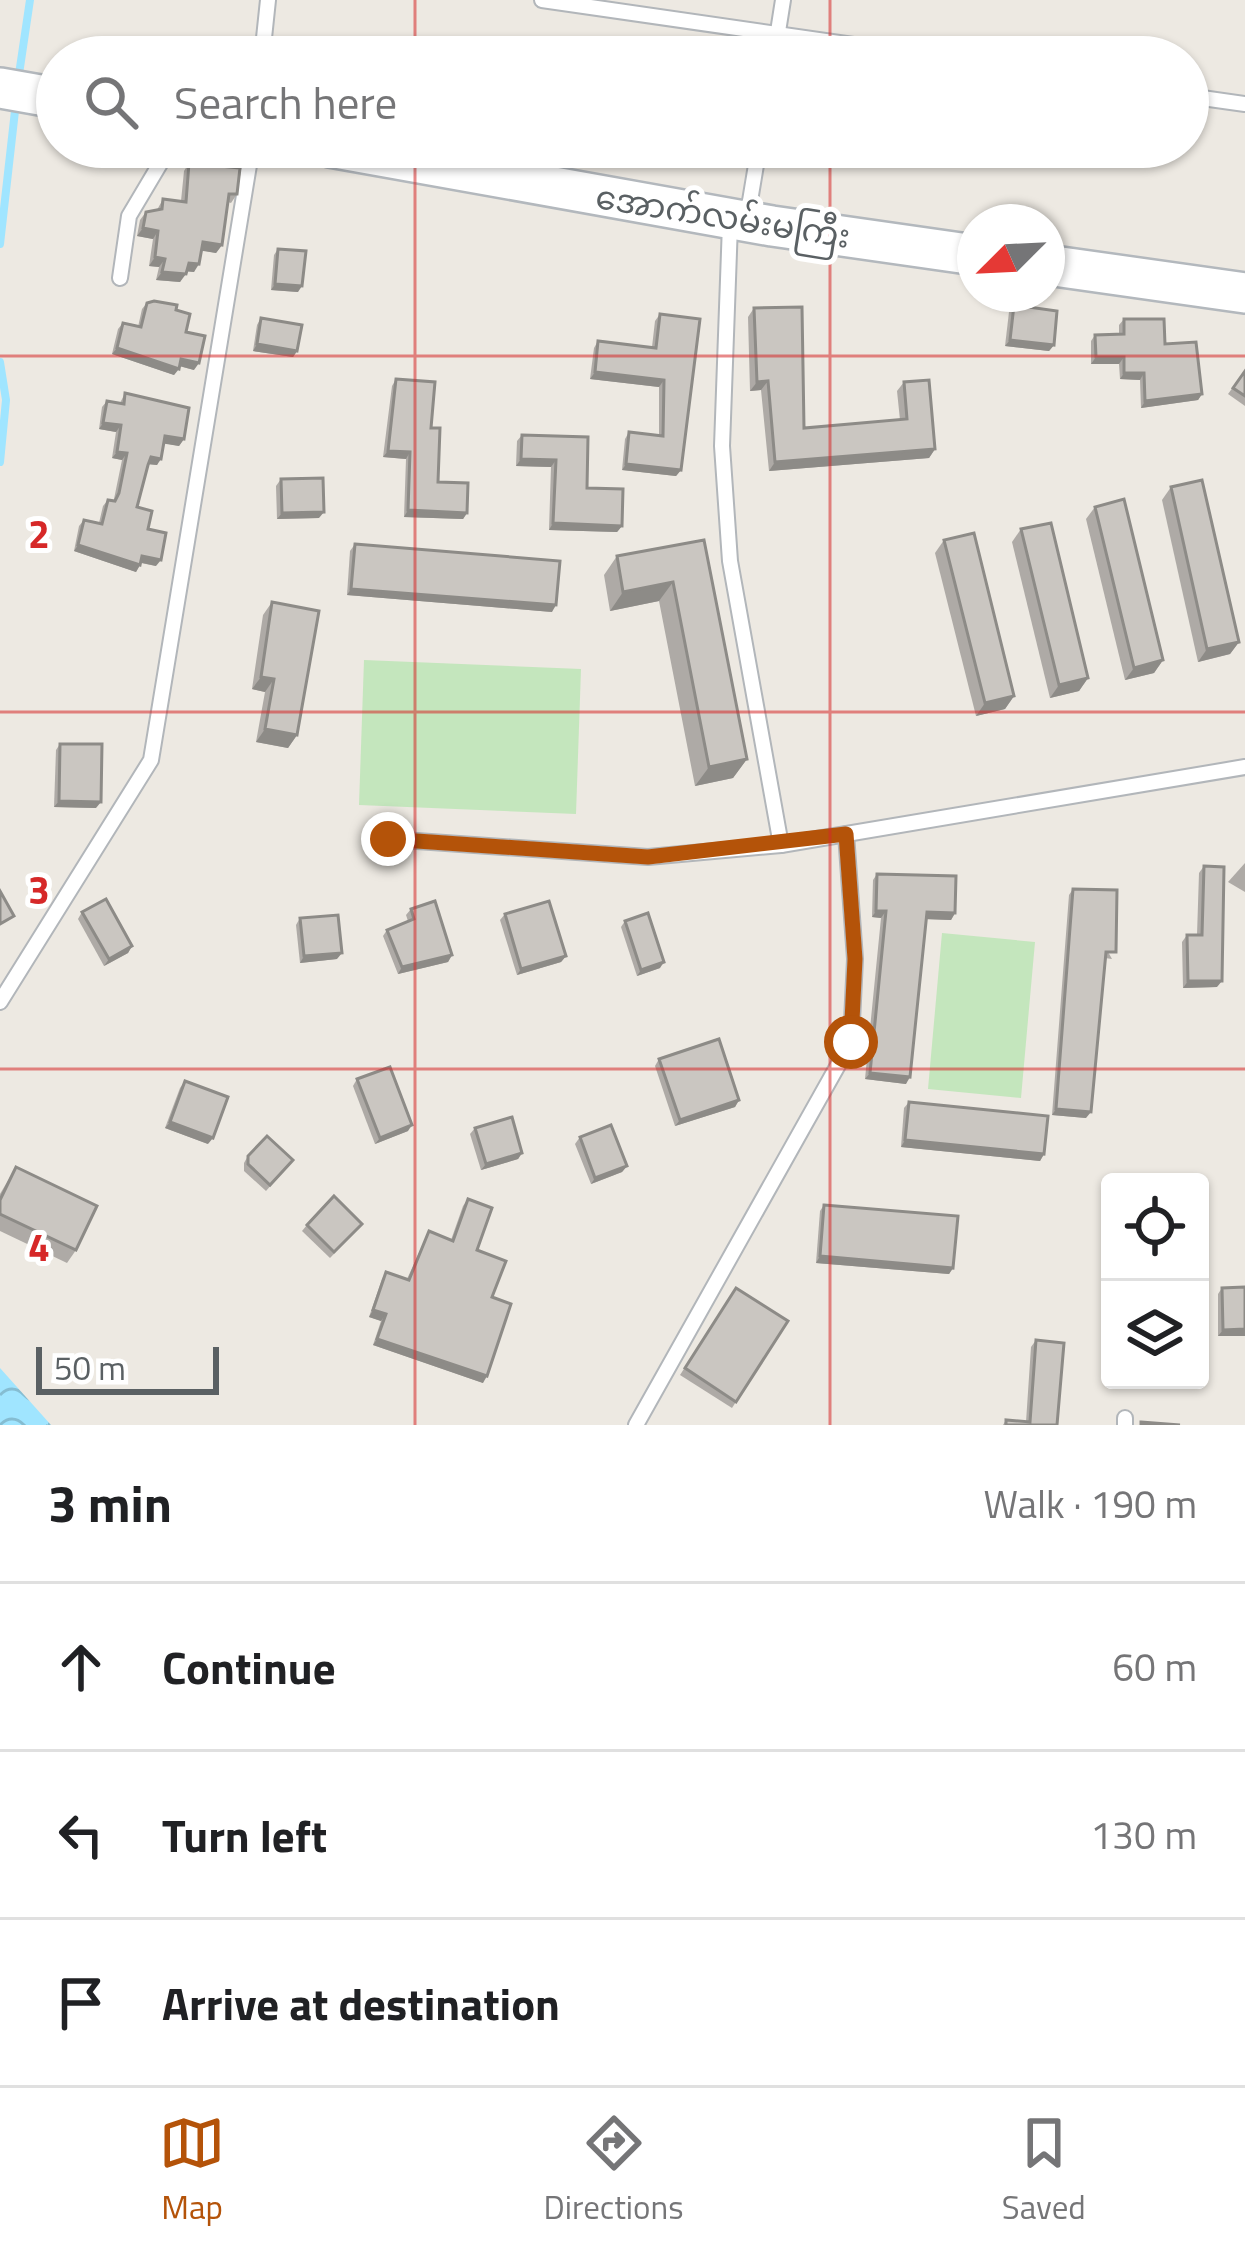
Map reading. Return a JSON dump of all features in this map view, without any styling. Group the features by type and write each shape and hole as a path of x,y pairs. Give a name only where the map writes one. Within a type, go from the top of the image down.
{"main road":[{"path":"0,88 36,94"},
{"name":"အောက်လမ်းမကြီး","path":"447,168 738,220 957,252"},
{"path":"1065,268 1245,293"}],"lane":[{"path":"264,36 268,0"},
{"path":"542,0 798,36"},
{"path":"778,36 783,0"},
{"path":"1209,99 1245,104"},
{"path":"120,278 129,216 158,168"},
{"path":"0,1002 151,760 249,168"},
{"path":"753,168 738,220 722,446 730,561 781,845"},
{"path":"388,839 648,857 781,845 1245,767"},
{"path":"636,1425 851,1042 855,959 846,834"}],"green space":[{"path":"364,660 581,669 576,814 359,805"},
{"path":"942,933 1035,942 1021,1098 928,1089"}],"water":[{"path":"0,1368 51,1425 0,1425"}],"building":[{"path":"189,168 240,168 237,194 229,194 222,245 203,242 199,264 189,263 186,274 162,272 165,259 155,257 158,231 143,228 146,212 162,209 163,199 186,202"},
{"path":"278,249 306,251 302,286 275,284"},
{"path":"147,303 177,305 176,310 190,314 186,332 205,336 199,363 181,359 179,369 117,348 123,323 141,327"},
{"path":"802,307 804,428 907,419 904,382 929,380 935,449 775,462 768,381 757,382 754,308"},
{"path":"1013,312 1057,312 1054,345 1010,340"},
{"path":"660,314 700,319 681,470 626,464 629,432 663,436 664,380 595,372 598,341 656,348"},
{"path":"261,318 302,325 297,351 257,344"},
{"path":"1124,319 1164,319 1165,344 1196,342 1202,394 1145,401 1144,373 1124,373 1124,357 1096,357 1095,335 1124,334"},
{"path":"1245,371 1245,396 1233,388"},
{"path":"396,379 435,382 431,428 440,428 438,482 468,483 467,513 408,510 410,452 388,451"},
{"path":"125,393 189,408 184,439 165,436 161,459 151,457 148,465 137,507 152,511 148,529 166,533 161,560 142,556 140,565 78,545 84,520 102,524 108,500 115,501 119,493 127,453 117,452 121,425 103,423 107,401 124,404"},
{"path":"522,435 588,437 587,488 623,489 622,526 553,523 556,460 521,459"},
{"path":"323,478 324,512 282,513 281,479"},
{"path":"1202,480 1239,642 1207,649 1171,487"},
{"path":"1124,499 1163,660 1134,668 1095,507"},
{"path":"1051,523 1088,678 1059,685 1021,529"},
{"path":"974,533 1014,696 985,703 944,540"},
{"path":"704,540 747,759 709,767 673,582 623,592 617,556"},
{"path":"355,544 560,561 556,605 351,589"},
{"path":"272,602 319,611 297,735 265,729 274,679 261,677"},
{"path":"60,744 102,744 101,802 59,801"},
{"path":"1204,866 1224,867 1222,981 1188,981 1187,935 1202,935"},
{"path":"877,874 956,876 955,913 927,912 910,1077 870,1073 886,911 876,911"},
{"path":"1073,889 1117,890 1116,952 1106,952 1091,1112 1056,1109"},
{"path":"0,891 14,916 0,924"},
{"path":"106,899 132,946 109,959 82,912"},
{"path":"435,901 452,955 402,967 387,930 414,919 411,909"},
{"path":"549,901 566,956 521,969 505,914"},
{"path":"648,913 664,962 641,970 625,921"},
{"path":"338,915 342,953 304,956 300,918"},
{"path":"719,1039 739,1100 680,1120 659,1059"},
{"path":"390,1067 412,1125 380,1138 357,1079"},
{"path":"185,1081 228,1097 213,1138 170,1122"},
{"path":"909,1102 1048,1116 1044,1154 905,1140"},
{"path":"512,1117 522,1153 486,1164 475,1128"},
{"path":"611,1125 627,1166 595,1178 580,1137"},
{"path":"267,1136 293,1160 270,1185 248,1164 248,1156"},
{"path":"16,1167 97,1206 76,1250 0,1214 0,1200"},
{"path":"334,1196 362,1224 334,1252 307,1225"},
{"path":"468,1199 492,1208 477,1250 506,1261 492,1297 511,1304 487,1376 377,1339 386,1314 373,1310 386,1272 409,1280 429,1231 453,1241"},
{"path":"824,1205 958,1216 953,1268 820,1256"},
{"path":"1245,1287 1245,1329 1223,1330 1222,1288"},
{"path":"736,1288 788,1321 736,1402 685,1368"},
{"path":"1036,1340 1064,1343 1057,1425 1006,1425 1006,1420 1030,1422"}],"waterway":[{"path":"18,81 30,0"},
{"path":"0,244 16,102"},
{"path":"0,362 6,400 0,462"}],"route":[{"path":"388,839 648,857 846,834 855,959 851,1042"}]}
